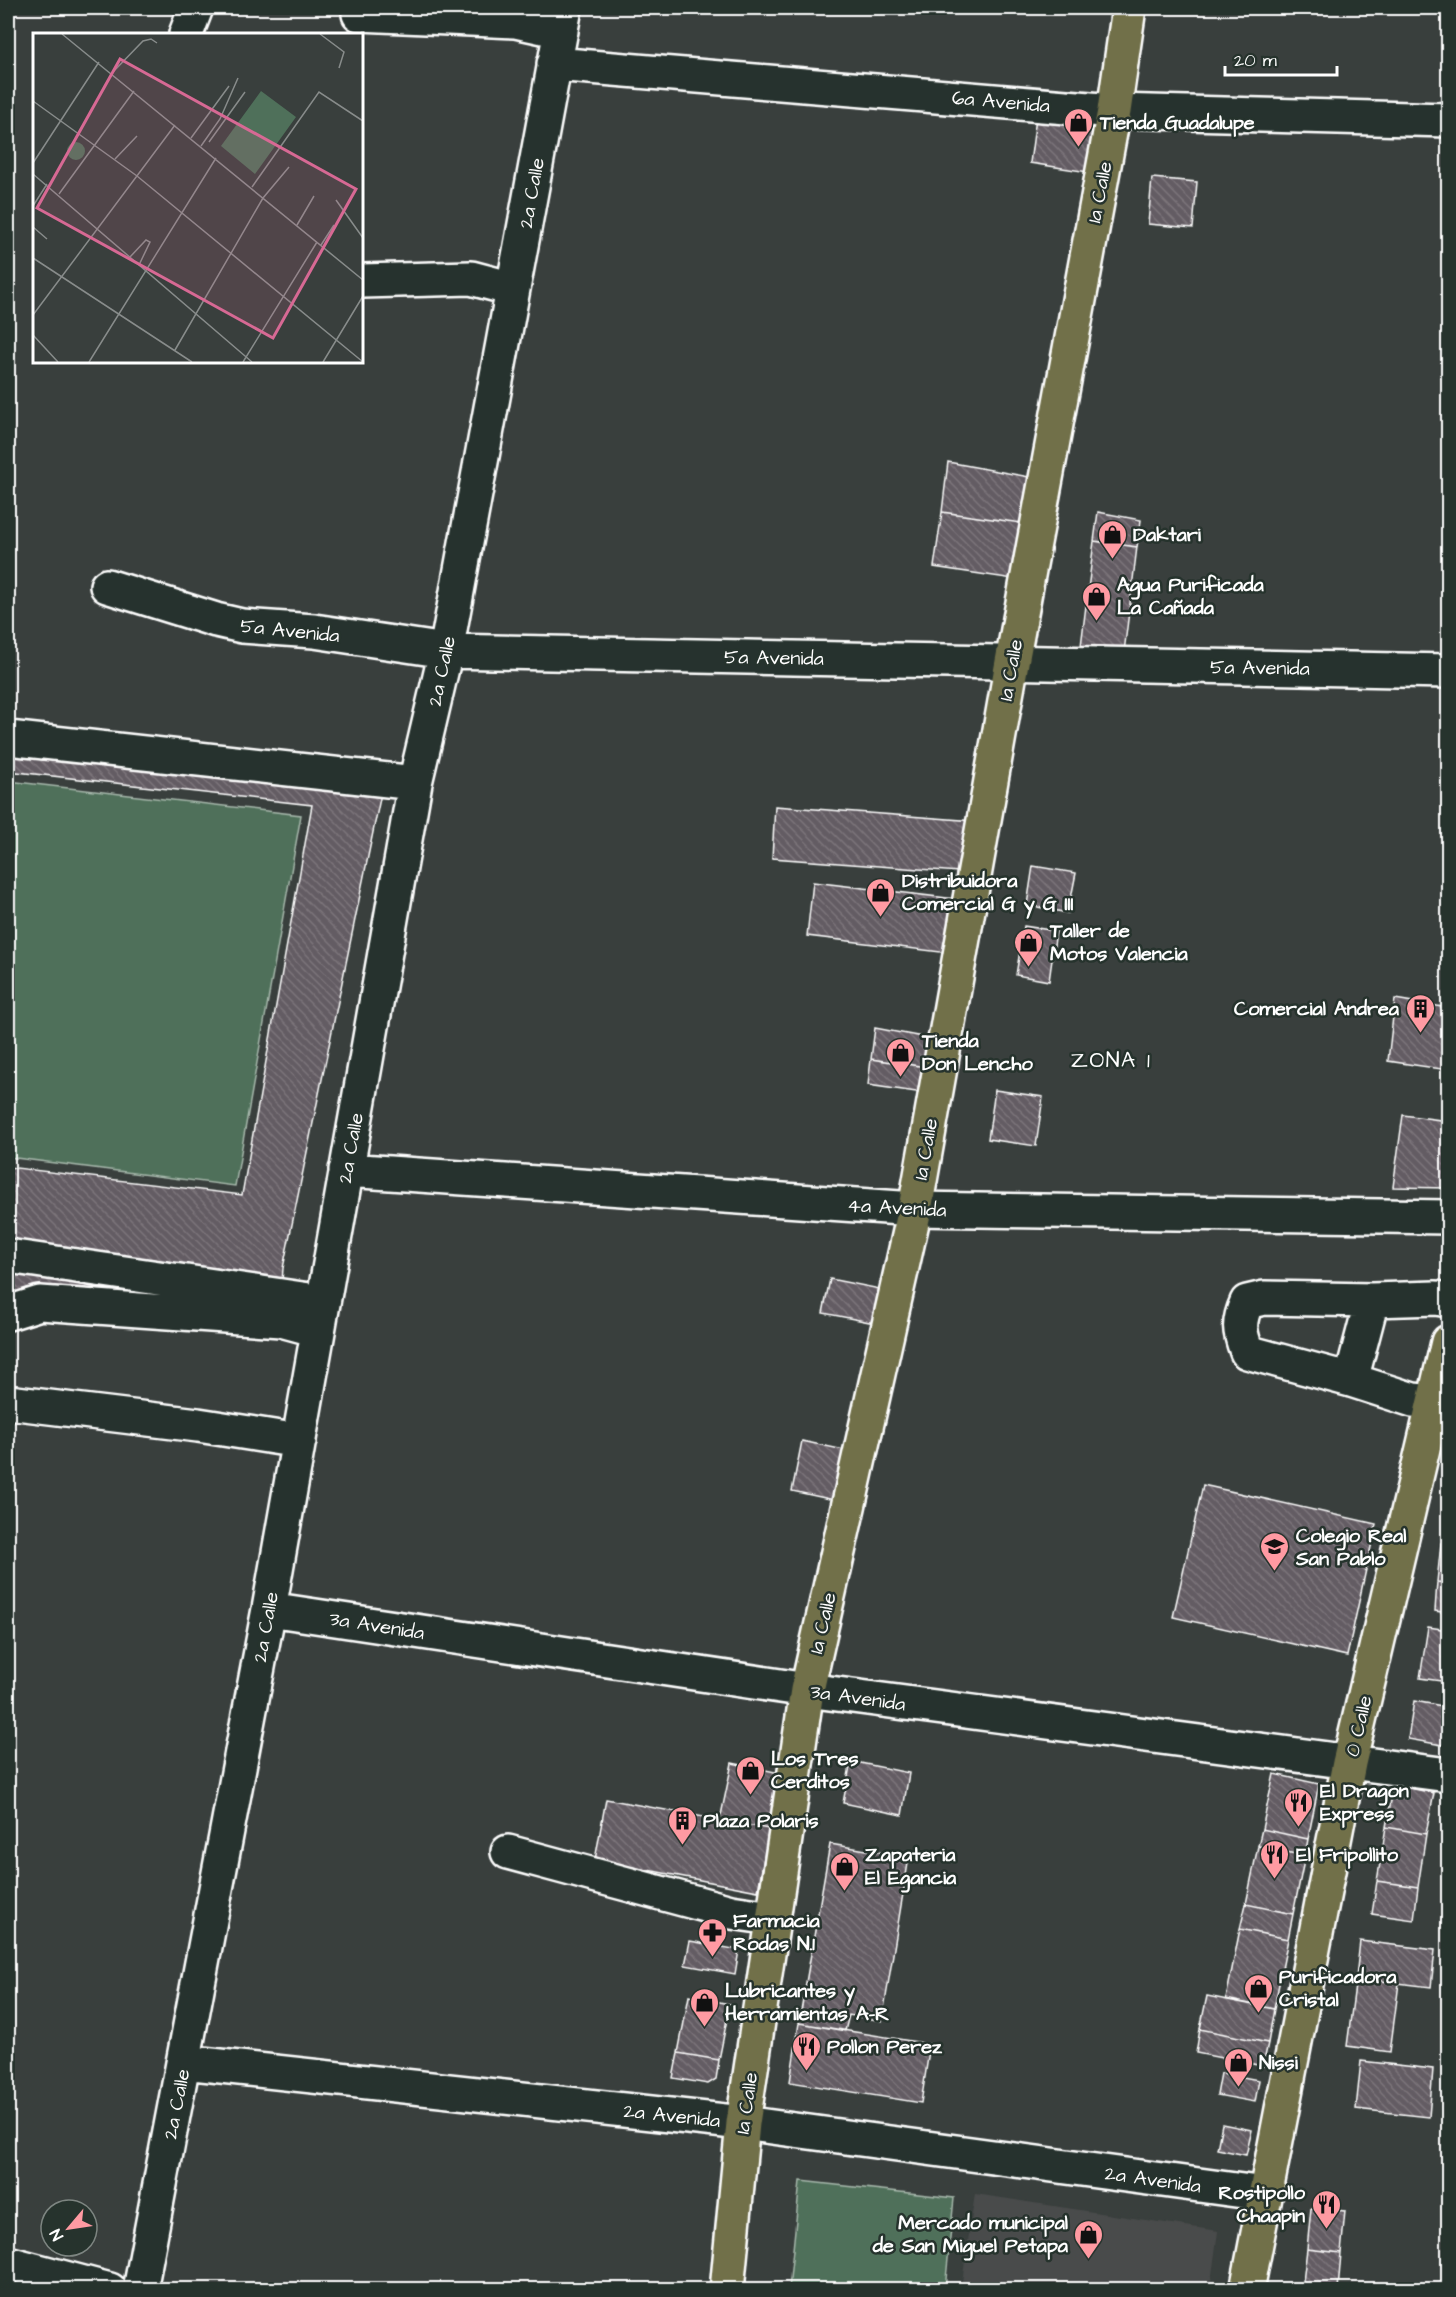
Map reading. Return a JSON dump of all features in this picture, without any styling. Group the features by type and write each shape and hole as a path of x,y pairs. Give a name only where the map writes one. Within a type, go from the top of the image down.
{"main road":[{"name":"1a Calle","path":"727,2289 743,2123 807,1690 915,1209 1012,662 1114,111 1130,8"},
{"name":"0 Calle","path":"1247,2289 1349,1763 1449,1342"}],"street":[{"path":"186,33 196,8"},
{"path":"358,14 516,21 563,19"},
{"name":"2a Calle","path":"140,2289 269,1609 415,783 446,651 563,19"},
{"name":"6a Avenida","path":"554,64 1114,111 1449,120"},
{"path":"363,281 471,278 513,289"},
{"name":"5a Avenida","path":"107,585 216,621 242,626 314,631 446,651 1449,672"},
{"path":"8,738 415,783"},
{"name":"4a Avenida","path":"346,1170 915,1209 1449,1217"},
{"path":"8,1256 321,1316"},
{"path":"1434,1402 1413,1400 1352,1380 1247,1352 1240,1334 1241,1315 1247,1302 1264,1298 1372,1300 1436,1298 1449,1300"},
{"path":"1352,1380 1372,1300"},
{"path":"8,1313 40,1303 281,1320 321,1316"},
{"path":"8,1402 198,1425 298,1441"},
{"name":"3a Avenida","path":"269,1609 807,1690 1449,1775"},
{"path":"508,1852 731,1912 772,1918"},
{"name":"2a Avenida","path":"184,2062 743,2123 1265,2194"},
{"path":"8,2262 110,2289"}],"shaded area":[{"name":"Mercado municipal de San Miguel Petapa","path":"975,2194 1218,2231 1210,2289 961,2289"}],"green space":[{"path":"8,781 301,815 235,1186 8,1157"},
{"path":"800,2181 954,2198 945,2289 789,2289"}],"building":[{"path":"1036,118 1095,127 1088,172 1030,163"},
{"path":"1152,178 1197,182 1193,228 1148,224"},
{"path":"948,462 1035,478 1029,524 942,512"},
{"path":"942,512 1029,524 1020,580 934,567"},
{"path":"1098,512 1141,520 1137,547 1094,541"},
{"path":"1094,541 1137,547 1124,652 1081,646"},
{"path":"8,727 384,779 283,1268 279,1323 8,1292 8,1167 242,1195 312,805 8,771"},
{"path":"775,806 975,821 972,873 772,858"},
{"path":"1033,866 1076,873 1068,913 1027,905"},
{"name":"Distribuidora Comercial G y G III","path":"813,882 955,899 949,953 807,936"},
{"path":"1024,926 1056,931 1049,981 1016,975"},
{"name":"Comercial Andrea","path":"1395,999 1448,1008 1448,1070 1388,1061"},
{"path":"875,1028 939,1040 933,1068 871,1059"},
{"name":"Tienda Don Lencho","path":"871,1059 933,1068 930,1094 868,1085"},
{"path":"995,1090 1043,1097 1036,1146 988,1139"},
{"path":"1403,1115 1448,1121 1448,1188 1393,1187"},
{"path":"830,1279 885,1290 880,1324 823,1313"},
{"path":"802,1441 854,1452 844,1502 792,1491"},
{"name":"Colegio Real San Pablo","path":"1203,1485 1376,1524 1347,1656 1173,1617"},
{"path":"1441,1543 1448,1544 1448,1583 1437,1582"},
{"path":"1437,1582 1448,1583 1448,1613 1435,1611"},
{"path":"1428,1627 1448,1630 1448,1682 1420,1678"},
{"path":"1414,1701 1448,1707 1448,1746 1408,1739"},
{"path":"851,1761 909,1773 902,1815 843,1803"},
{"name":"Los Tres Cerditos","path":"732,1763 780,1773 769,1829 720,1820"},
{"path":"1274,1774 1319,1784 1308,1839 1262,1829"},
{"path":"1394,1785 1434,1793 1426,1834 1386,1827"},
{"name":"Plaza Polaris","path":"606,1799 769,1829 758,1891 595,1860"},
{"path":"1386,1827 1426,1834 1418,1887 1377,1881"},
{"path":"1262,1829 1308,1839 1305,1856 1258,1846"},
{"path":"830,1844 909,1857 882,2021 849,2015 845,2031 799,2023"},
{"name":"El Fripollito","path":"1258,1846 1305,1856 1293,1914 1246,1904"},
{"path":"1377,1881 1418,1887 1414,1920 1372,1914"},
{"path":"1246,1904 1293,1914 1288,1939 1240,1929"},
{"path":"1240,1929 1288,1939 1274,2009 1226,1999"},
{"name":"Farmacia Rodas N.1","path":"690,1941 739,1950 735,1974 685,1965"},
{"path":"1360,1941 1435,1950 1431,1987 1356,1978"},
{"path":"1356,1978 1399,1983 1390,2052 1347,2046"},
{"name":"Lubricantes y Herramientas A-R","path":"689,1996 730,2004 719,2060 678,2053"},
{"path":"1207,1996 1274,2009 1268,2043 1200,2029"},
{"path":"799,2023 930,2044 921,2103 790,2082"},
{"path":"1200,2029 1268,2043 1263,2066 1196,2053"},
{"path":"678,2053 719,2060 716,2079 708,2084 673,2078"},
{"path":"1361,2061 1433,2069 1429,2117 1356,2109"},
{"name":"Nissi","path":"1221,2073 1259,2080 1255,2102 1217,2095"},
{"path":"1222,2124 1252,2130 1246,2155 1217,2149"},
{"name":"Rostipollo Chaapin","path":"1311,2208 1345,2211 1341,2253 1307,2249"},
{"path":"1307,2249 1341,2253 1338,2290 1302,2290"}],"place":[{"name":"Tienda Guadalupe","path":"1079,148"},
{"name":"Daktari","path":"1112,560"},
{"name":"Agua Purificada La Cañada","path":"1096,622"},
{"name":"Distribuidora Comercial G y G III","path":"881,918"},
{"name":"Taller de Motos Valencia","path":"1029,968"},
{"name":"Comercial Andrea","path":"1420,1034"},
{"name":"Tienda Don Lencho","path":"901,1078"},
{"name":"Colegio Real San Pablo","path":"1275,1572"},
{"name":"Los Tres Cerditos","path":"750,1796"},
{"name":"El Dragon Express","path":"1299,1828"},
{"name":"Plaza Polaris","path":"682,1846"},
{"name":"El Fripollito","path":"1275,1880"},
{"name":"Zapateria El Egancia","path":"844,1892"},
{"name":"Farmacia Rodas N.1","path":"712,1958"},
{"name":"Purificadora Cristal","path":"1258,2014"},
{"name":"Lubricantes y Herramientas A-R","path":"704,2028"},
{"name":"Pollon Perez","path":"806,2072"},
{"name":"Nissi","path":"1238,2088"},
{"name":"Rostipollo Chaapin","path":"1326,2230"},
{"name":"Mercado municipal de San Miguel Petapa","path":"1089,2260"}],"district":[{"name":"ZONA 1","path":"1111,1059"}]}
